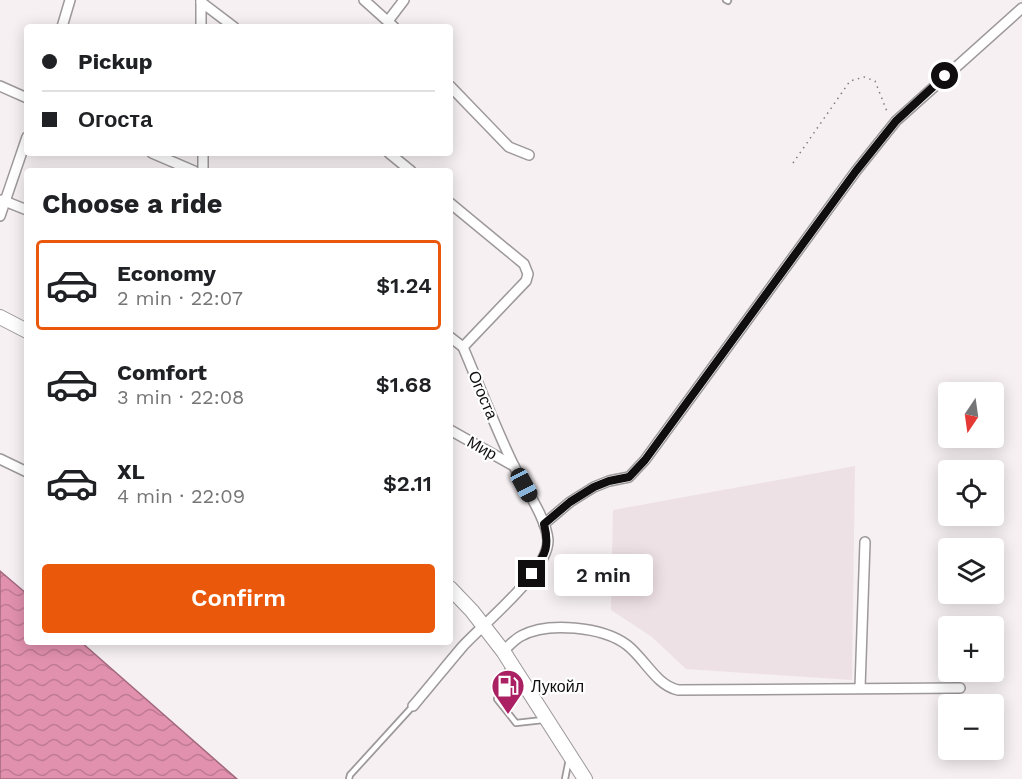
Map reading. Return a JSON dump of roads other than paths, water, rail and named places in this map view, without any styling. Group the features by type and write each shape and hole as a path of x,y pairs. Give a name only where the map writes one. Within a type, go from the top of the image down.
{"main road":[{"path":"0,317 24,329"},
{"path":"453,591 472,611 507,657 585,779"}],"street":[{"path":"63,24 70,0"},
{"path":"364,0 391,24 404,0"},
{"path":"201,1 201,24"},
{"path":"201,1 230,24"},
{"path":"544,524 570,502 594,487 629,477 645,460 856,171 896,121 1022,8"},
{"path":"0,86 24,97"},
{"path":"453,89 509,147 528,155"},
{"path":"0,216 3,200 24,145"},
{"path":"159,156 187,168"},
{"path":"393,156 407,168"},
{"path":"3,200 24,209"},
{"path":"453,205 524,264 528,274 526,281 463,347 453,339"},
{"name":"Огоста","path":"413,706 483,626 518,592 546,552 548,541 544,524 514,466 463,347"},
{"name":"Мир","path":"453,432 514,466"},
{"path":"0,459 24,471"},
{"path":"860,688 864,542"},
{"path":"507,657 520,636 557,628 584,629 606,633 627,645 667,686 678,690 960,688"}],"lane":[{"path":"507,657 497,699 516,723 548,720"},
{"path":"349,779 350,775 413,706"},
{"path":"565,779 569,756"}],"water":[{"path":"0,571 24,591 24,645 84,645 237,779 0,779"}],"place":[{"name":"Лукойл","path":"508,715"}]}
